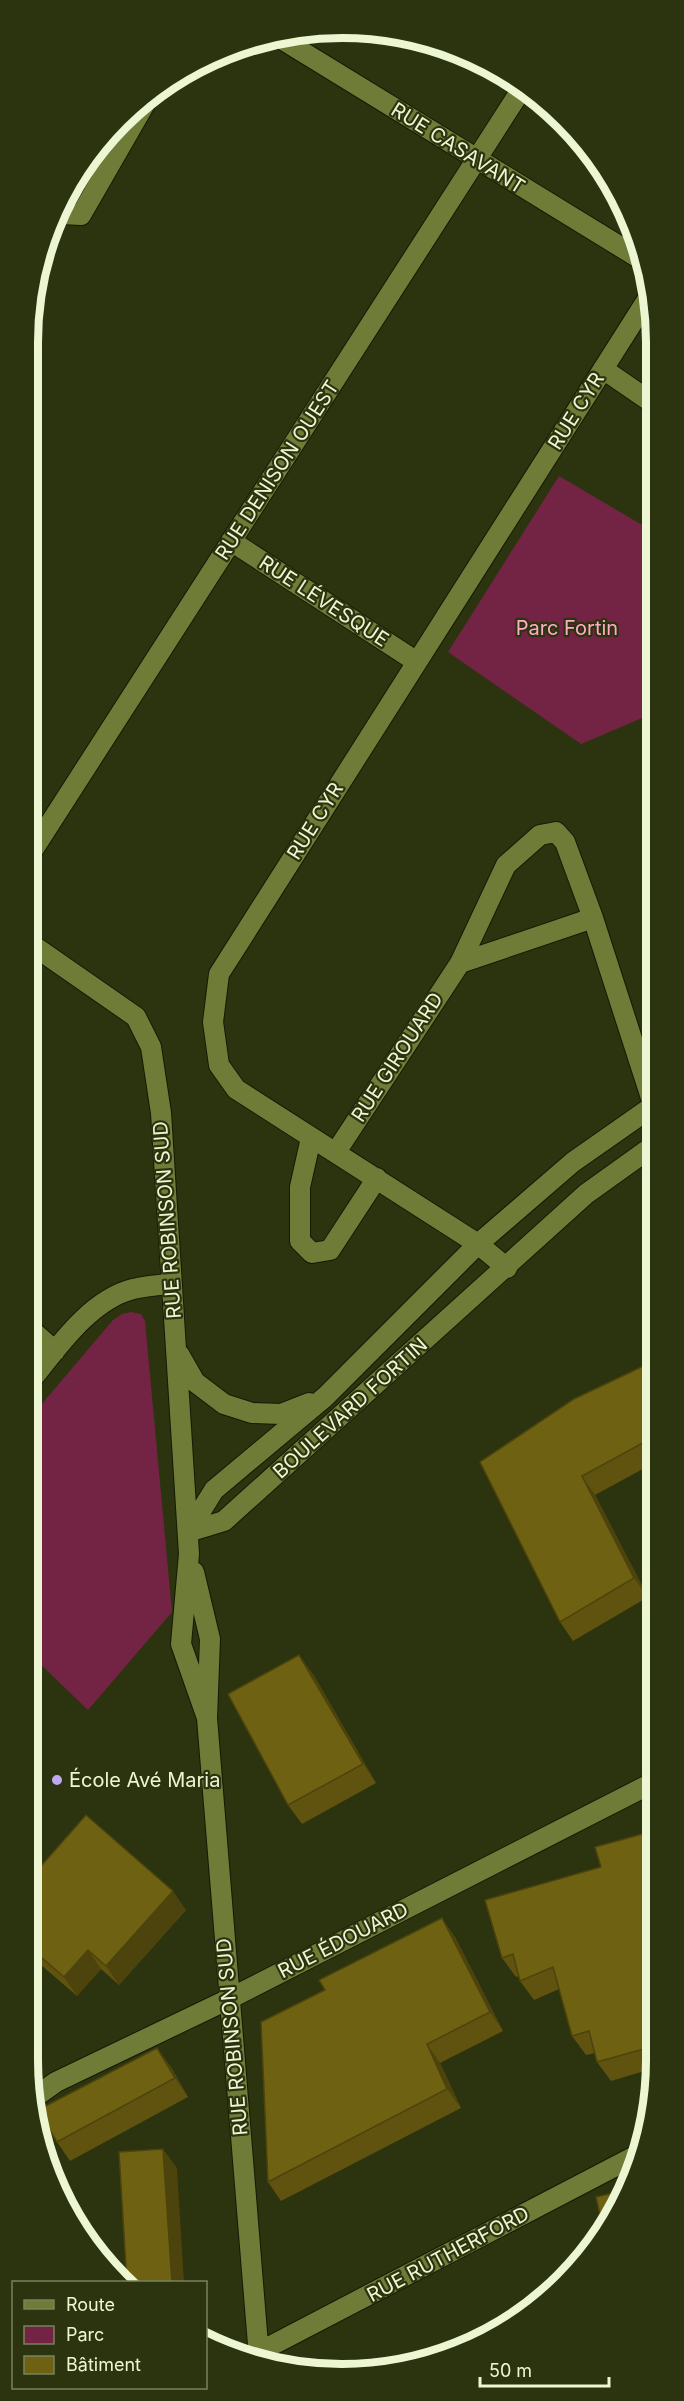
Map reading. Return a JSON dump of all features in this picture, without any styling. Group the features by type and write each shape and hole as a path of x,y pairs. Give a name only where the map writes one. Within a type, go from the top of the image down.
{"street":[{"name":"RUE CASAVANT","path":"285,43 633,255"},
{"name":"RUE DENISON OUEST","path":"38,842 518,94"},
{"path":"66,214 81,215 138,116"},
{"name":"RUE CYR","path":"507,1268 478,1244 236,1089 219,1065 213,1022 219,974 644,304"},
{"path":"603,369 646,399"},
{"name":"RUE LÉVESQUE","path":"231,541 417,662"},
{"name":"RUE GIROUARD","path":"336,1152 459,963 506,865 540,835 556,832 565,842 593,918 646,1083"},
{"path":"459,963 593,918"},
{"name":"RUE ROBINSON SUD","path":"38,949 136,1017 151,1047 161,1113 188,1532 189,1554 181,1644 207,1718"},
{"name":"BOULEVARD FORTIN","path":"188,1532 214,1490 326,1397 478,1244 573,1162 646,1110"},
{"path":"311,1138 300,1187 300,1241 312,1253 330,1250 377,1178"},
{"name":"BOULEVARD FORTIN","path":"188,1532 224,1521 507,1268 586,1194 646,1151"},
{"path":"38,1372 93,1311 113,1297 133,1289 171,1284"},
{"path":"38,1336 56,1351"},
{"name":"BOULEVARD FORTIN","path":"176,1349 195,1382 224,1404 252,1413 281,1414 326,1397"},
{"name":"RUE ROBINSON SUD","path":"189,1554 210,1639 207,1718 259,2352"},
{"name":"RUE ÉDOUARD","path":"39,2093 56,2082 229,1998 646,1786"},
{"name":"RUE RUTHERFORD","path":"262,2353 629,2159"}],"green space":[{"name":"Parc Fortin","path":"559,476 646,527 646,716 581,744 448,652"},
{"path":"131,1312 141,1314 145,1321 172,1612 88,1710 38,1662 38,1408 113,1320 122,1314"}],"building":[{"path":"646,1365 646,1441 582,1476 634,1578 560,1622 480,1462 574,1399"},
{"path":"299,1655 363,1764 288,1805 228,1694"},
{"path":"86,1815 173,1891 106,1966 88,1950 64,1977 38,1955 38,1870"},
{"path":"646,1833 646,2048 597,2062 589,2031 572,2036 553,1967 520,1981 513,1954 502,1958 485,1900 601,1867 595,1847"},
{"path":"442,1918 490,2012 427,2044 447,2089 268,2182 261,2022 325,1990 319,1980"},
{"path":"157,2048 175,2078 57,2142 43,2119 41,2108"},
{"path":"163,2149 172,2281 134,2281 126,2273 119,2152"},
{"path":"616,2192 601,2219 596,2197"}],"place":[{"name":"École Avé Maria","path":"57,1780"}]}
